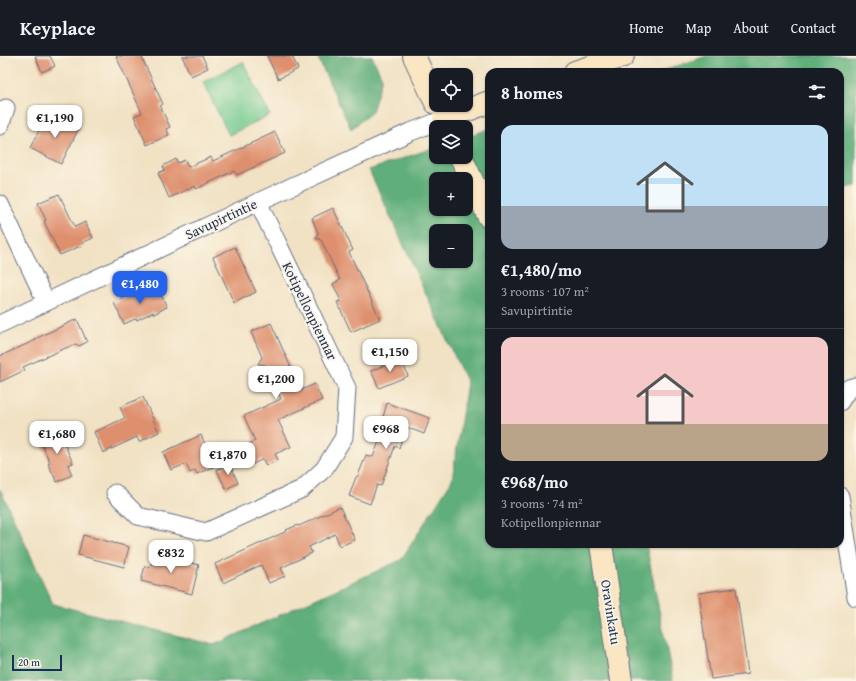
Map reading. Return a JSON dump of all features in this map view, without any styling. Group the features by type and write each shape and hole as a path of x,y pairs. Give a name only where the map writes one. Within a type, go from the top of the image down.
{"street":[{"path":"414,56 441,114 485,103"},
{"path":"587,68 623,56"},
{"path":"0,126 6,108"},
{"name":"Savupirtintie","path":"0,324 408,133 441,114"},
{"path":"464,164 485,208"},
{"name":"Kotipellonpiennar","path":"114,494 138,516 206,532 302,489 324,469 344,437 347,388 258,202"},
{"path":"0,204 46,302"},
{"path":"844,397 852,387"},
{"path":"844,521 856,597"},
{"name":"Oravinkatu","path":"602,548 621,681"}],"green space":[{"path":"317,56 372,56 382,78 372,112 351,129"},
{"path":"707,56 856,56 856,186 844,188 844,68 671,68"},
{"path":"243,62 270,115 229,135 203,82"},
{"path":"485,130 485,548 647,548 673,681 0,681 0,489 53,604 214,645 401,560 452,480 467,383 369,170 429,149 429,164 473,164 473,135"}],"building":[{"path":"35,56 50,56 55,66 42,72"},
{"path":"116,56 141,56 163,104 160,106 170,127 166,129 169,135 147,145 134,116 142,113"},
{"path":"182,56 202,56 208,68 191,76"},
{"path":"267,56 292,56 298,69 278,79"},
{"path":"51,114 79,128 61,164 30,148 43,123 46,124"},
{"path":"275,132 285,153 237,175 234,171 196,189 195,186 169,198 158,173 165,170 163,166 176,159 178,163 185,160 188,167 211,157 213,161"},
{"path":"59,194 75,227 85,222 93,238 82,243 83,245 60,255 44,221 46,220 38,203"},
{"path":"333,208 353,250 349,252 380,319 351,332 337,302 341,301 333,284 340,280 321,240 316,238 318,233 312,218"},
{"path":"235,247 256,292 234,303 213,257"},
{"path":"157,286 167,307 154,314 153,312 137,320 135,319 124,324 114,303 131,293 133,294 143,290 144,292"},
{"path":"77,319 87,342 79,346 76,344 68,347 23,367 25,370 0,382 0,356"},
{"path":"271,323 301,390 315,384 322,400 278,420 291,447 275,454 278,460 266,466 263,459 253,464 244,446 255,441 244,416 281,399 266,365 258,364 262,357 251,332"},
{"path":"401,358 408,376 379,388 371,371"},
{"path":"143,397 159,432 139,442 137,437 103,453 94,432 125,418 120,407"},
{"path":"387,403 430,418 424,434 406,427 399,448 395,446 381,486 377,485 370,504 349,496 366,455 373,457 383,431 380,430 385,417 383,417"},
{"path":"57,428 73,463 68,465 72,475 57,482 48,464 50,463 39,437"},
{"path":"201,435 215,466 197,474 195,470 190,473 186,464 171,470 163,452"},
{"path":"230,464 238,483 226,489 217,470"},
{"path":"340,507 355,540 340,546 335,534 309,547 312,553 281,568 285,576 269,583 261,565 223,583 215,564 287,531 286,530 298,525 299,526"},
{"path":"83,535 129,547 124,567 78,555"},
{"path":"154,553 199,565 192,594 141,581 145,566 150,568"},
{"path":"736,588 748,674 711,679 698,593"}]}
